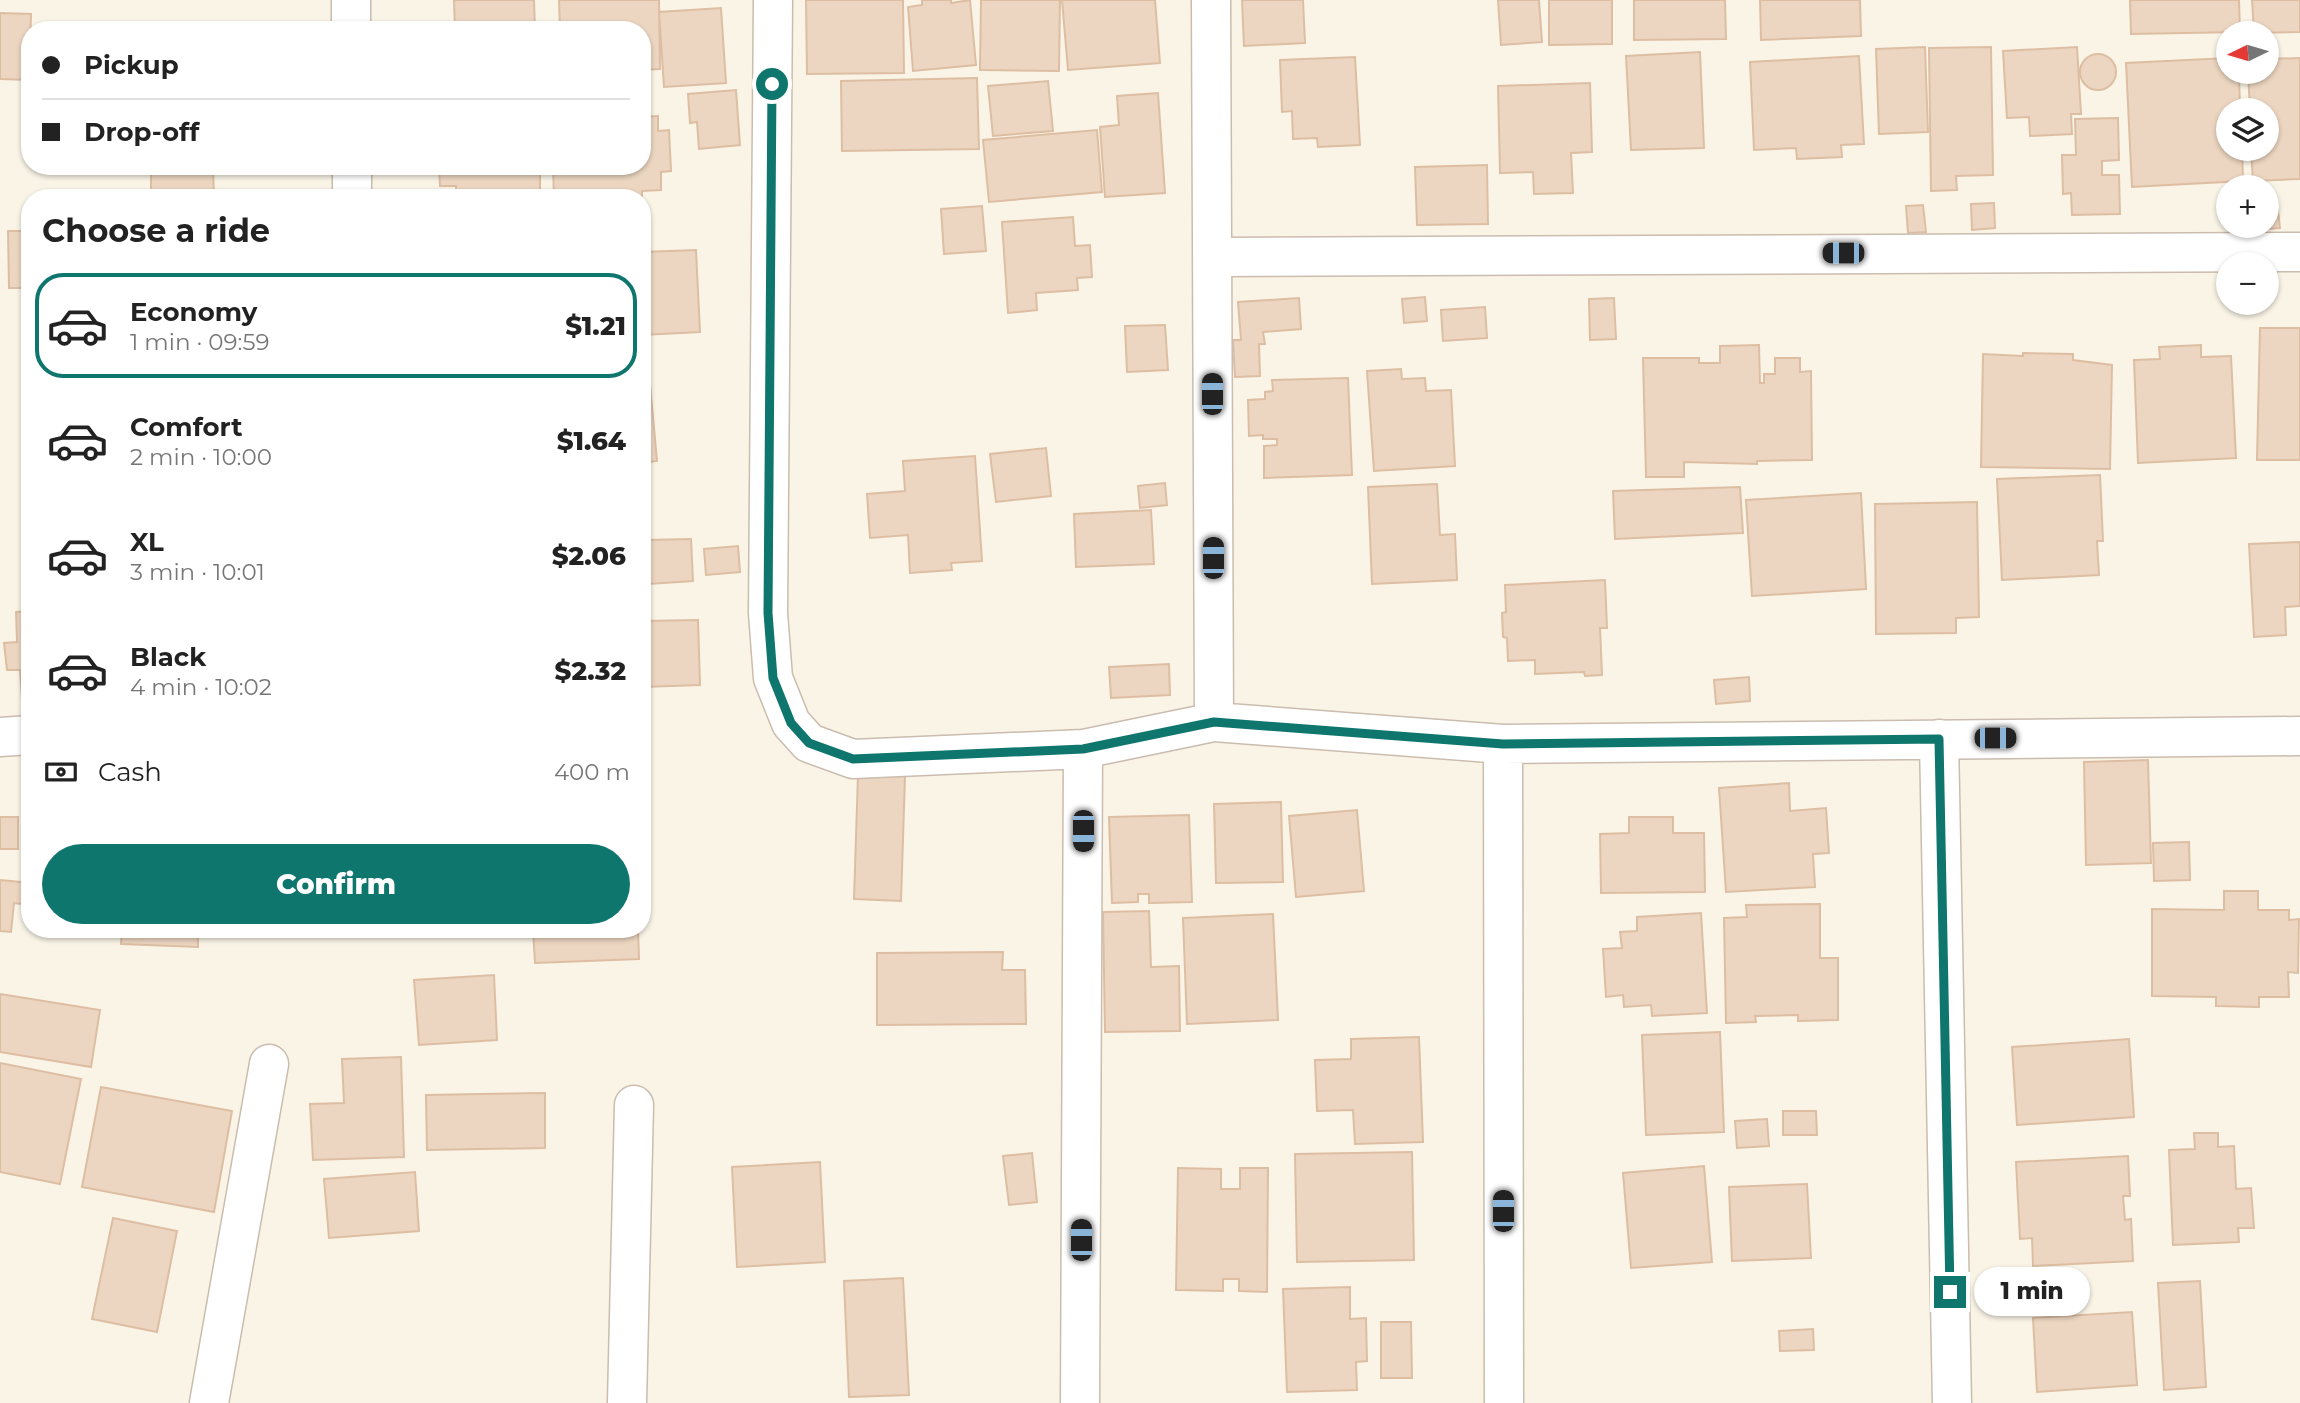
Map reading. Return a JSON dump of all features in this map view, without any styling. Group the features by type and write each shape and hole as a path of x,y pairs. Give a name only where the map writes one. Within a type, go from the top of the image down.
{"street":[{"path":"351,0 351,21"},
{"path":"773,0 768,613 773,678 791,723 809,743 853,759 1083,749 1214,722 1503,744 2300,736"},
{"path":"1211,0 1214,722"},
{"path":"1212,257 2300,252"},
{"path":"0,737 21,736"},
{"path":"1939,739 1952,1403"},
{"path":"1503,744 1504,1403"},
{"path":"1080,1403 1083,749"},
{"path":"209,1403 269,1064"},
{"path":"627,1403 634,1105"}],"building":[{"path":"454,0 534,0 535,21 455,21"},
{"path":"559,0 659,0 660,69 651,70 651,21 560,21"},
{"path":"806,0 903,0 904,73 807,74"},
{"path":"922,0 951,0 951,3 970,0 976,65 913,71 908,7 922,5"},
{"path":"981,0 1060,0 1059,71 980,70"},
{"path":"1062,0 1155,0 1160,63 1068,70"},
{"path":"1242,0 1303,0 1305,43 1244,46"},
{"path":"1498,0 1539,0 1542,42 1501,45"},
{"path":"1549,0 1612,0 1612,44 1549,45"},
{"path":"1634,0 1725,0 1726,39 1634,40"},
{"path":"1760,0 1860,0 1861,36 1761,40"},
{"path":"2130,0 2239,0 2240,21 2216,21 2216,32 2131,34"},
{"path":"2252,0 2300,0 2300,32 2279,32 2279,21 2253,21"},
{"path":"721,8 726,83 664,87 659,12"},
{"path":"0,13 31,14 31,21 21,21 21,80 0,79"},
{"path":"1925,47 1928,132 1879,134 1876,49"},
{"path":"1991,47 1993,175 1956,176 1957,190 1931,191 1929,48"},
{"path":"2077,47 2081,114 2071,114 2072,134 2030,136 2029,117 2007,118 2003,51"},
{"path":"1700,52 1704,148 1631,150 1626,56"},
{"path":"2098,54 2111,59 2116,72 2111,85 2098,90 2085,85 2080,72 2085,59"},
{"path":"1859,56 1864,144 1841,145 1842,157 1797,159 1796,148 1754,150 1750,62"},
{"path":"1355,57 1360,145 1318,147 1317,138 1293,139 1292,111 1282,112 1280,60"},
{"path":"2300,58 2300,179 2279,180 2279,175 2253,175 2252,161 2279,161 2279,98 2249,98 2249,84 2279,84 2279,59"},
{"path":"2216,59 2216,84 2239,84 2240,98 2216,98 2216,161 2242,161 2243,175 2216,175 2216,182 2132,187 2126,63"},
{"path":"977,78 979,149 842,151 841,81"},
{"path":"1048,81 1053,131 993,136 988,86"},
{"path":"1590,83 1592,152 1571,153 1573,193 1534,194 1533,172 1500,173 1498,86"},
{"path":"736,90 740,145 699,149 697,122 690,123 688,94"},
{"path":"1158,93 1165,193 1105,197 1100,127 1119,125 1117,96"},
{"path":"651,116 658,116 658,131 669,130 671,171 661,172 661,190 554,189 553,175 651,175"},
{"path":"2118,118 2119,160 2102,161 2102,175 2119,175 2120,214 2072,215 2071,193 2063,194 2062,155 2076,155 2075,119"},
{"path":"1097,130 1102,192 989,202 983,140"},
{"path":"1487,165 1488,224 1417,225 1415,167"},
{"path":"151,175 213,175 214,189 151,189"},
{"path":"439,175 540,175 540,189 456,189 456,186 440,186"},
{"path":"1994,203 1995,228 1972,230 1971,204"},
{"path":"1923,205 1926,232 1908,233 1906,206"},
{"path":"982,206 986,251 944,254 941,209"},
{"path":"1073,217 1075,246 1090,245 1092,277 1077,278 1078,290 1036,293 1037,310 1008,313 1002,222"},
{"path":"8,231 21,231 21,288 9,288"},
{"path":"696,250 700,332 651,335 651,252"},
{"path":"1425,297 1427,321 1404,323 1402,299"},
{"path":"1299,298 1301,329 1263,332 1265,344 1259,344 1260,376 1235,377 1233,340 1241,340 1238,302"},
{"path":"1614,298 1616,339 1590,340 1589,299"},
{"path":"1485,307 1487,338 1443,341 1441,310"},
{"path":"1165,325 1168,370 1127,372 1125,326"},
{"path":"2260,328 2300,328 2300,460 2257,460"},
{"path":"1759,345 1760,383 1764,383 1764,374 1775,374 1775,358 1800,358 1800,372 1811,371 1812,460 1757,461 1757,464 1684,462 1684,477 1646,477 1643,358 1699,358 1699,363 1720,363 1720,346"},
{"path":"2201,345 2201,357 2231,356 2236,458 2138,463 2134,360 2160,359 2159,347"},
{"path":"2023,353 2073,354 2073,360 2112,365 2110,469 1981,467 1983,354 2023,356"},
{"path":"1401,369 1402,379 1425,378 1426,391 1451,390 1455,466 1374,471 1367,371"},
{"path":"1348,378 1352,475 1264,478 1264,446 1277,445 1277,439 1263,439 1263,435 1249,436 1248,400 1265,399 1265,392 1273,391 1272,380"},
{"path":"651,395 657,461 651,462"},
{"path":"1046,448 1051,496 996,502 990,454"},
{"path":"975,456 982,561 951,563 952,570 910,573 908,535 870,538 867,494 905,491 903,461"},
{"path":"2100,475 2103,541 2097,541 2099,575 2002,580 1997,479"},
{"path":"1165,483 1167,505 1140,508 1138,486"},
{"path":"1437,484 1440,535 1455,534 1457,580 1372,584 1368,487"},
{"path":"1740,487 1743,533 1615,539 1613,491"},
{"path":"1861,493 1866,589 1752,596 1746,500"},
{"path":"1977,502 1979,617 1956,618 1956,633 1876,634 1875,504"},
{"path":"1151,510 1154,564 1076,567 1074,514"},
{"path":"691,539 693,581 651,584 651,540"},
{"path":"2300,542 2300,606 2285,607 2286,635 2254,637 2249,544"},
{"path":"738,546 740,572 706,575 704,549"},
{"path":"1605,580 1607,628 1600,628 1602,675 1585,676 1584,672 1535,674 1535,660 1508,661 1502,613 1506,612 1505,585"},
{"path":"16,612 21,612 21,685 20,670 7,670 4,643 17,642"},
{"path":"698,620 700,685 651,687 651,621"},
{"path":"1169,664 1170,695 1111,698 1109,667"},
{"path":"1749,677 1750,701 1716,704 1714,680"},
{"path":"2148,760 2151,863 2086,865 2084,762"},
{"path":"858,774 905,776 901,901 854,899"},
{"path":"1789,783 1790,811 1826,808 1829,853 1813,854 1815,887 1726,892 1719,788"},
{"path":"1281,802 1283,882 1216,883 1214,804"},
{"path":"1357,810 1364,891 1296,897 1289,816"},
{"path":"1189,815 1192,902 1149,903 1149,894 1138,894 1138,902 1112,903 1109,817"},
{"path":"0,817 18,817 18,849 0,849"},
{"path":"1629,817 1673,817 1673,833 1704,833 1705,892 1601,893 1600,834 1629,833"},
{"path":"2189,842 2190,880 2154,881 2153,843"},
{"path":"0,880 21,882 21,904 14,903 11,932 0,931"},
{"path":"2224,891 2258,891 2258,910 2289,910 2289,920 2299,919 2298,973 2288,972 2289,997 2259,997 2259,1007 2216,1006 2216,997 2152,996 2152,909 2224,910"},
{"path":"1820,904 1820,958 1838,958 1838,1020 1798,1021 1798,1015 1755,1016 1756,1022 1726,1023 1724,918 1747,917 1746,905"},
{"path":"1149,911 1151,967 1179,966 1180,1031 1105,1032 1103,912"},
{"path":"1701,913 1707,1013 1652,1016 1651,1005 1624,1007 1623,995 1606,997 1603,949 1622,948 1620,932 1637,931 1637,917"},
{"path":"1273,914 1278,1020 1187,1024 1183,918"},
{"path":"121,938 198,938 198,947 121,944"},
{"path":"534,938 638,938 639,959 535,963"},
{"path":"1003,952 1002,970 1025,970 1026,1024 877,1025 877,953"},
{"path":"494,975 497,1040 419,1045 414,980"},
{"path":"0,994 100,1010 91,1067 0,1052"},
{"path":"1720,1032 1724,1132 1646,1135 1642,1035"},
{"path":"1419,1037 1423,1142 1355,1144 1353,1110 1317,1111 1315,1060 1351,1059 1351,1039"},
{"path":"2129,1039 2134,1117 2017,1125 2012,1047"},
{"path":"401,1057 404,1157 313,1160 310,1104 344,1103 342,1059"},
{"path":"0,1063 81,1079 60,1184 0,1172"},
{"path":"101,1087 232,1111 214,1212 82,1187"},
{"path":"545,1093 545,1148 427,1150 426,1095"},
{"path":"1783,1111 1816,1111 1817,1135 1783,1135"},
{"path":"1767,1119 1769,1146 1737,1148 1735,1121"},
{"path":"2194,1133 2218,1133 2218,1147 2234,1146 2236,1189 2251,1188 2254,1228 2238,1228 2239,1242 2173,1245 2169,1150 2195,1149"},
{"path":"1412,1152 1414,1260 1297,1262 1295,1154"},
{"path":"1032,1153 1037,1202 1009,1205 1003,1156"},
{"path":"2128,1156 2130,1196 2123,1196 2125,1220 2131,1219 2133,1261 2033,1266 2032,1238 2020,1239 2016,1162"},
{"path":"820,1162 825,1262 737,1267 732,1167"},
{"path":"1704,1166 1712,1262 1631,1268 1623,1173"},
{"path":"1178,1168 1221,1169 1221,1189 1240,1189 1240,1168 1268,1168 1267,1292 1239,1291 1239,1279 1223,1279 1223,1291 1176,1290"},
{"path":"415,1172 419,1231 329,1238 324,1179"},
{"path":"1807,1184 1811,1258 1732,1261 1729,1187"},
{"path":"113,1218 177,1231 157,1332 92,1319"},
{"path":"903,1278 909,1395 849,1397 844,1281"},
{"path":"2200,1281 2206,1387 2164,1390 2158,1283"},
{"path":"1350,1287 1350,1319 1366,1318 1367,1361 1356,1362 1357,1390 1287,1392 1283,1289"},
{"path":"2132,1312 2137,1385 2037,1392 2033,1318"},
{"path":"1381,1322 1411,1322 1412,1378 1381,1378"},
{"path":"1813,1329 1814,1350 1780,1351 1779,1331"}],"route":[{"path":"772,84 768,613 773,678 791,723 809,743 853,759 1083,749 1214,722 1503,744 1939,739 1950,1292"}]}
